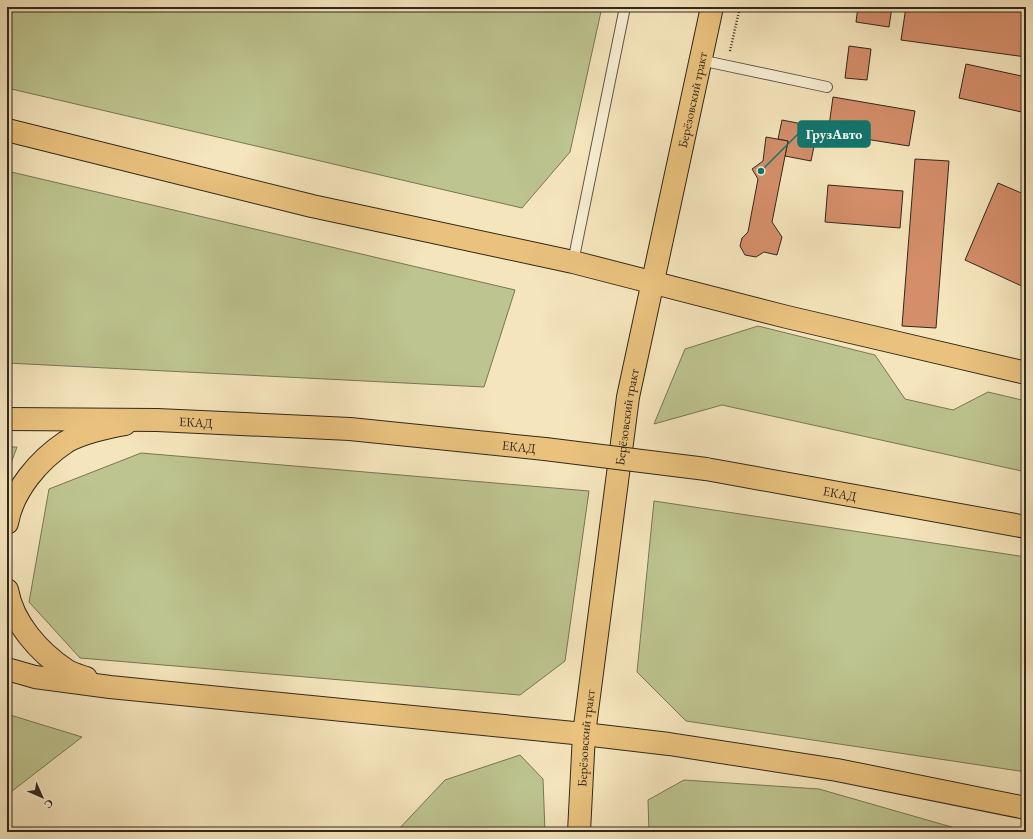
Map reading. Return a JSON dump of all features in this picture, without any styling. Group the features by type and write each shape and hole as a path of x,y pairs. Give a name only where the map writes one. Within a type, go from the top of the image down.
{"main road":[{"name":"Берёзовский тракт","path":"579,832 584,734 628,397 712,7"},
{"path":"7,130 312,206 573,262 787,317 1026,373"},
{"name":"ЕКАД","path":"7,419 157,420 350,429 545,449 706,469 1022,527"},
{"path":"7,523 9,511 32,471 67,442 110,426 157,420"},
{"path":"7,590 9,601 32,641 67,671 110,687"},
{"path":"7,669 35,677 110,687 584,734 669,744 837,770 1026,808"}],"lane":[{"path":"573,262 625,7"},
{"path":"700,60 827,87"}],"path":[{"path":"728,66 740,7"}],"green space":[{"path":"7,7 602,7 570,152 522,208 7,88"},
{"path":"7,171 515,290 484,387 7,363"},
{"path":"758,326 875,355 905,399 953,410 988,392 1026,401 1026,472 722,405 654,424 685,349"},
{"path":"7,447 17,447 7,474"},
{"path":"141,453 589,491 565,661 520,695 80,658 29,602 49,489"},
{"path":"654,501 1026,557 1026,772 686,721 637,672"},
{"path":"7,714 82,737 7,795"},
{"path":"520,755 543,779 545,832 396,832 445,780"},
{"path":"684,780 819,789 969,832 649,832 648,800"}],"building":[{"path":"858,7 892,7 889,27 856,22"},
{"path":"906,7 1026,7 1026,57 901,40"},
{"path":"849,46 871,49 867,80 845,78"},
{"path":"966,64 1026,77 1026,113 959,98"},
{"path":"833,97 915,111 909,146 828,133"},
{"path":"782,120 818,127 811,161 785,156 788,141 778,139"},
{"path":"766,137 788,141 772,222 782,237 777,255 764,252 756,257 745,255 740,246 742,238 748,232 758,179 752,169 763,161"},
{"path":"915,159 949,161 936,328 902,326"},
{"path":"998,183 1026,195 1026,288 965,260"},
{"path":"828,185 903,191 900,228 825,222"}],"place":[{"name":"ГрузАвто","path":"761,171"}]}
